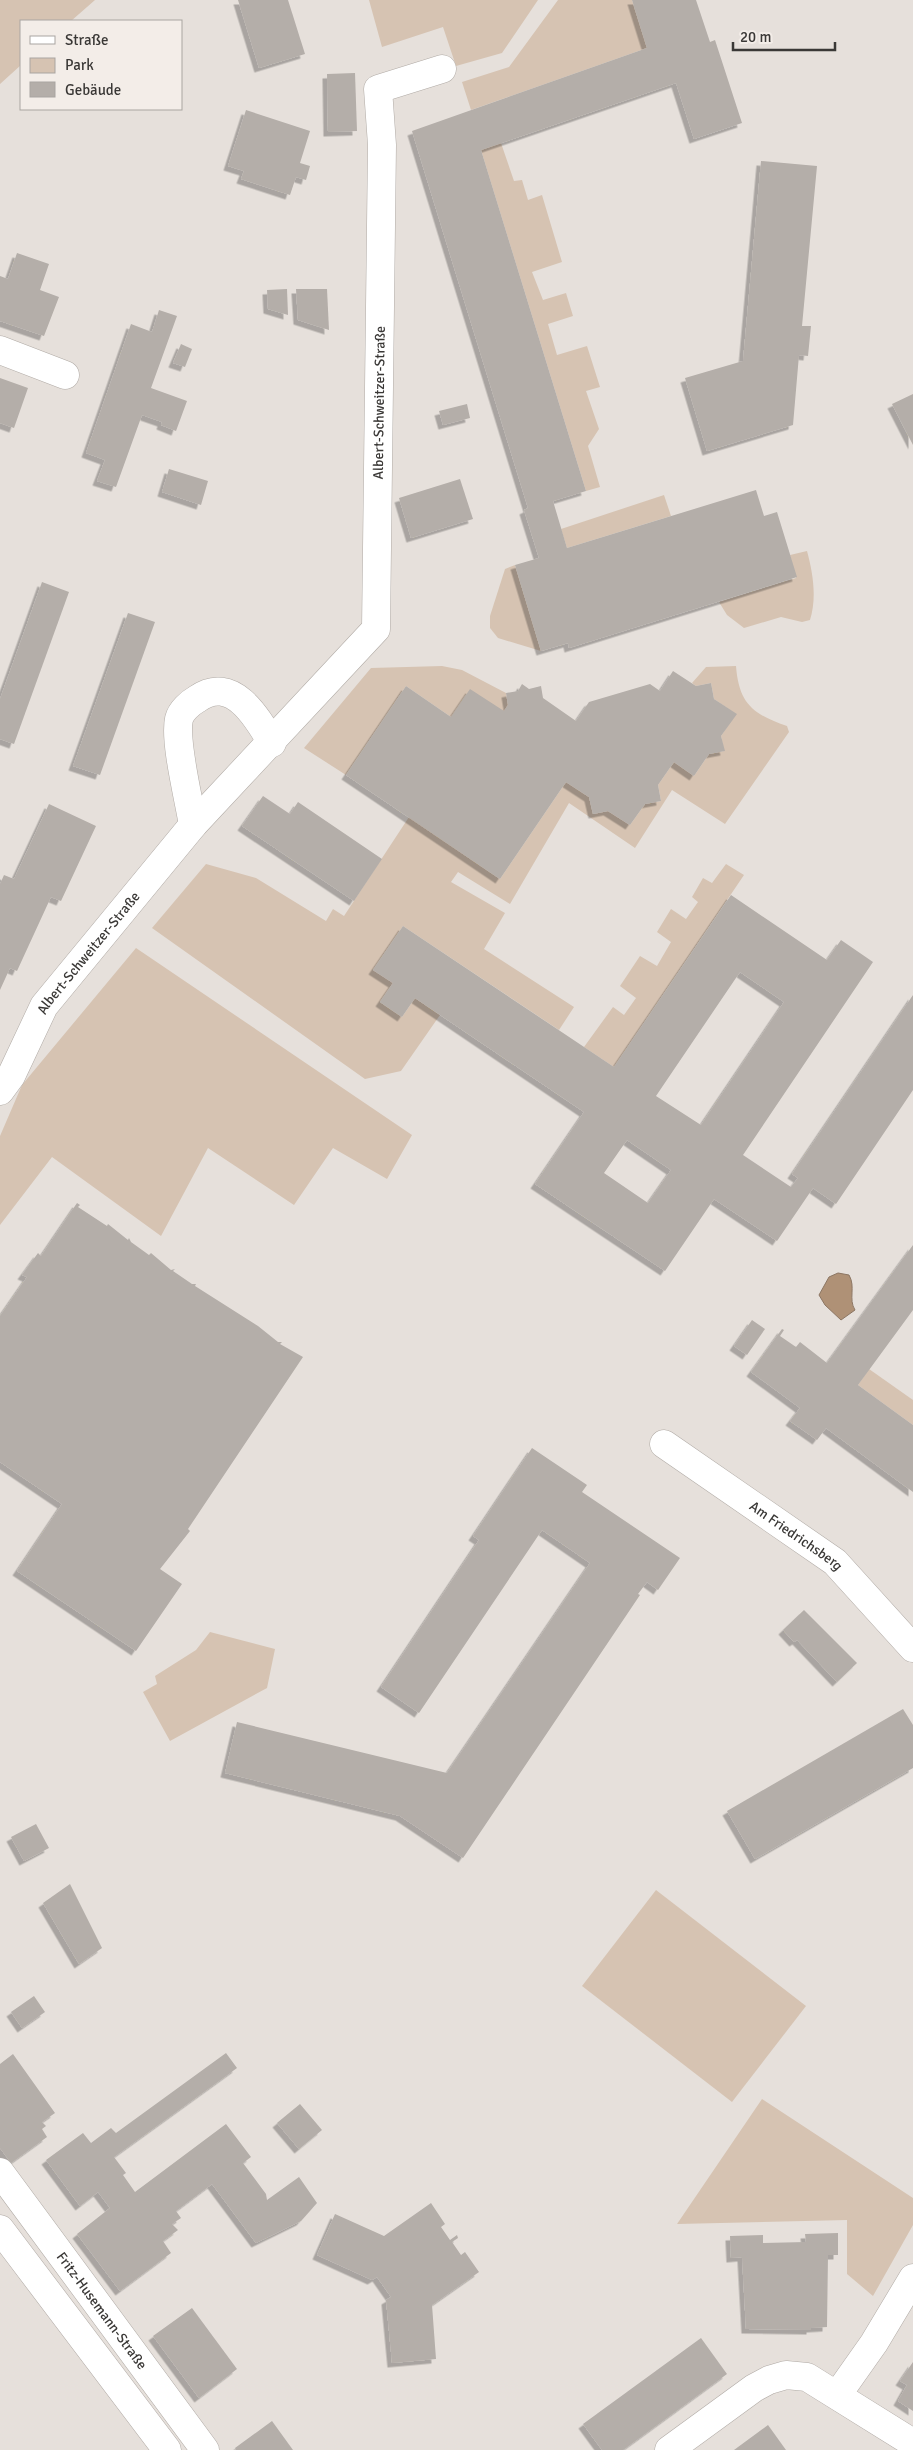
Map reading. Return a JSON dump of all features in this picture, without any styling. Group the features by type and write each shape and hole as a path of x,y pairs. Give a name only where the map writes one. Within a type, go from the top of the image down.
{"street":[{"name":"Albert-Schweitzer-Straße","path":"0,1092 11,1076 44,1006 193,825 272,743 376,629 382,145 378,89 442,69"},
{"path":"0,350 65,375"},
{"path":"193,825 178,738 179,717 188,706 199,697 215,692 229,693 255,714 272,743"},
{"name":"Am Friedrichsberg","path":"664,1444 834,1562 913,1648"},
{"name":"Fritz-Husemann-Straße","path":"0,2172 205,2450"},
{"path":"0,2229 166,2450"},
{"path":"838,2394 874,2342 913,2278"},
{"path":"669,2450 754,2388 769,2380 786,2375 807,2377 838,2394 913,2443"}],"green space":[{"path":"0,0 95,0 72,20 20,20 20,66 0,84"},
{"path":"369,0 538,0 502,53 456,66 443,27 382,47"},
{"path":"558,0 632,0 647,48 471,110 462,82 509,67"},
{"path":"501,143 514,181 522,180 528,200 542,195 562,262 532,272 543,300 566,293 573,316 548,324 557,355 587,346 600,387 586,391 599,429 588,446 600,487 586,491 481,150"},
{"path":"664,495 671,516 567,548 561,529"},
{"path":"807,551 813,586 810,620 802,622 781,617 744,628 727,615 719,602 796,578 790,555"},
{"path":"515,565 541,651 498,638 490,628 490,616 505,569"},
{"path":"442,666 462,670 506,693 508,705 504,712 451,717 406,686 346,775 304,748 371,668"},
{"path":"736,666 740,689 744,698 756,711 765,717 787,726 789,732 725,824 672,790 635,848 569,803 510,904 458,872 451,882 505,913 484,949 574,1007 559,1030 403,926 373,970 393,983 380,1002 402,1017 415,998 440,1015 401,1071 365,1079 152,928 206,864 256,878 326,921 333,909 344,916 409,817 500,879 566,782 589,797 593,814 608,811 630,825 645,804 661,801 658,785 674,762 694,776 709,754 724,751 721,736 736,714 714,699 711,683 696,686 692,683 706,667"},
{"path":"726,864 744,875 614,1067 584,1047 613,1007 624,1015 636,998 620,986 640,956 657,966 671,942 657,932 671,909 686,919 698,902 692,897 703,878 712,883"},
{"path":"136,948 412,1135 387,1179 333,1148 294,1205 208,1148 161,1236 52,1157 0,1225 0,1136 22,1085"},
{"path":"869,1369 913,1400 913,1425 858,1385"},
{"path":"210,1632 275,1649 267,1688 170,1741 143,1692 157,1684 155,1676 196,1650"},
{"path":"656,1890 806,2006 732,2102 582,1986"},
{"path":"762,2099 913,2198 913,2225 873,2296 847,2274 847,2220 677,2224"}],"shaded area":[{"path":"838,1273 849,1275 851,1279 852,1302 855,1310 841,1320 825,1305 819,1295 829,1277"}],"building":[{"path":"238,0 288,0 305,54 259,68"},
{"path":"632,0 696,0 710,42 715,40 742,123 694,139 676,83 481,150 586,491 553,501 567,548 756,490 764,516 777,512 797,577 569,648 568,643 541,651 515,565 539,558 524,510 528,508 412,131 647,48"},
{"path":"355,73 357,131 328,132 327,74"},
{"path":"246,110 310,131 300,163 310,166 306,180 296,177 290,195 241,179 244,171 228,166"},
{"path":"761,161 817,166 802,326 811,326 808,356 799,355 793,425 707,451 685,378 743,361"},
{"path":"17,253 49,264 40,290 59,297 44,336 0,321 0,276 8,279"},
{"path":"287,289 288,315 268,309 267,290"},
{"path":"296,289 327,289 329,330 298,320"},
{"path":"159,310 177,316 151,388 187,401 176,431 161,425 162,422 142,415 116,487 97,481 105,460 86,453 131,324 152,332"},
{"path":"181,344 192,349 185,367 173,363"},
{"path":"0,378 28,388 14,428 0,423"},
{"path":"913,394 913,445 892,404"},
{"path":"467,404 470,418 443,425 439,411"},
{"path":"169,469 208,481 201,505 162,492"},
{"path":"460,479 473,519 411,538 399,498"},
{"path":"42,582 69,592 14,744 0,739 0,699"},
{"path":"128,613 155,622 100,775 73,766"},
{"path":"673,671 696,686 711,683 714,699 737,714 721,736 725,751 709,754 694,776 674,762 658,785 661,801 645,804 630,825 608,811 593,814 589,797 566,782 500,879 346,775 406,686 451,717 470,689 504,711 508,705 506,693 518,691 522,684 529,689 541,686 543,698 576,721 589,702 650,684 660,691"},
{"path":"263,796 290,814 298,802 382,859 354,901 242,826"},
{"path":"49,804 96,826 61,901 51,897 17,971 10,968 0,990 0,884 4,875 14,879"},
{"path":"731,895 827,960 841,940 873,962 743,1155 791,1187 798,1178 792,1174 913,995 913,1090 836,1204 813,1188 777,1241 714,1199 665,1271 535,1184 584,1112 415,998 402,1017 380,1002 393,983 373,970 403,926 614,1067","holes":["740,972 784,1002 701,1125 656,1096","627,1140 671,1170 648,1203 604,1173"]},
{"path":"77,1203 80,1205 78,1207 107,1226 108,1224 128,1240 129,1238 131,1242 149,1255 151,1253 171,1270 175,1269 173,1271 192,1284 196,1284 195,1286 258,1326 278,1342 282,1342 280,1344 303,1357 188,1529 190,1531 160,1569 182,1584 136,1651 17,1571 62,1504 0,1462 0,1316 27,1277 22,1275 38,1253 41,1256"},
{"path":"913,1245 913,1310 858,1385 913,1425 913,1492 826,1428 817,1440 790,1421 800,1408 751,1372 782,1329 784,1330 780,1336 796,1347 800,1342 827,1363"},
{"path":"752,1320 765,1329 747,1355 734,1346"},
{"path":"532,1448 587,1485 582,1492 680,1558 658,1590 647,1582 638,1594 640,1595 463,1858 400,1816 225,1773 237,1722 447,1773 590,1563 542,1530 419,1713 381,1687 479,1540 473,1536"},
{"path":"804,1610 857,1663 837,1682 797,1640 794,1642 783,1630"},
{"path":"903,1709 913,1725 913,1768 755,1859 727,1811"},
{"path":"36,1824 49,1848 24,1861 11,1837"},
{"path":"70,1884 102,1948 79,1964 43,1903"},
{"path":"34,1996 45,2012 22,2028 11,2012"},
{"path":"226,2053 237,2068 114,2157 126,2173 123,2175 135,2192 226,2124 251,2157 243,2163 266,2194 267,2200 299,2177 317,2203 301,2221 256,2243 212,2184 176,2211 181,2218 172,2224 178,2230 163,2241 171,2253 120,2291 77,2234 110,2208 98,2192 80,2206 46,2160 83,2133 91,2143 111,2128 116,2133"},
{"path":"13,2054 55,2113 42,2122 46,2126 42,2129 47,2137 11,2163 0,2148 0,2064"},
{"path":"300,2104 322,2130 299,2149 277,2123"},
{"path":"431,2203 445,2224 441,2227 450,2240 457,2235 458,2238 452,2242 461,2255 465,2252 479,2272 432,2305 436,2359 392,2363 386,2300 391,2297 377,2277 372,2280 317,2255 335,2214 384,2236"},
{"path":"838,2233 838,2255 828,2255 827,2327 811,2328 811,2330 746,2329 742,2257 731,2258 730,2236 763,2235 763,2243 806,2242 805,2234"},
{"path":"192,2308 237,2369 199,2398 153,2336"},
{"path":"701,2338 727,2374 623,2450 602,2450 583,2424"},
{"path":"913,2362 913,2411 898,2401 907,2385 900,2381"},
{"path":"272,2421 293,2450 236,2450 235,2448"},
{"path":"768,2425 786,2450 734,2450"}]}
